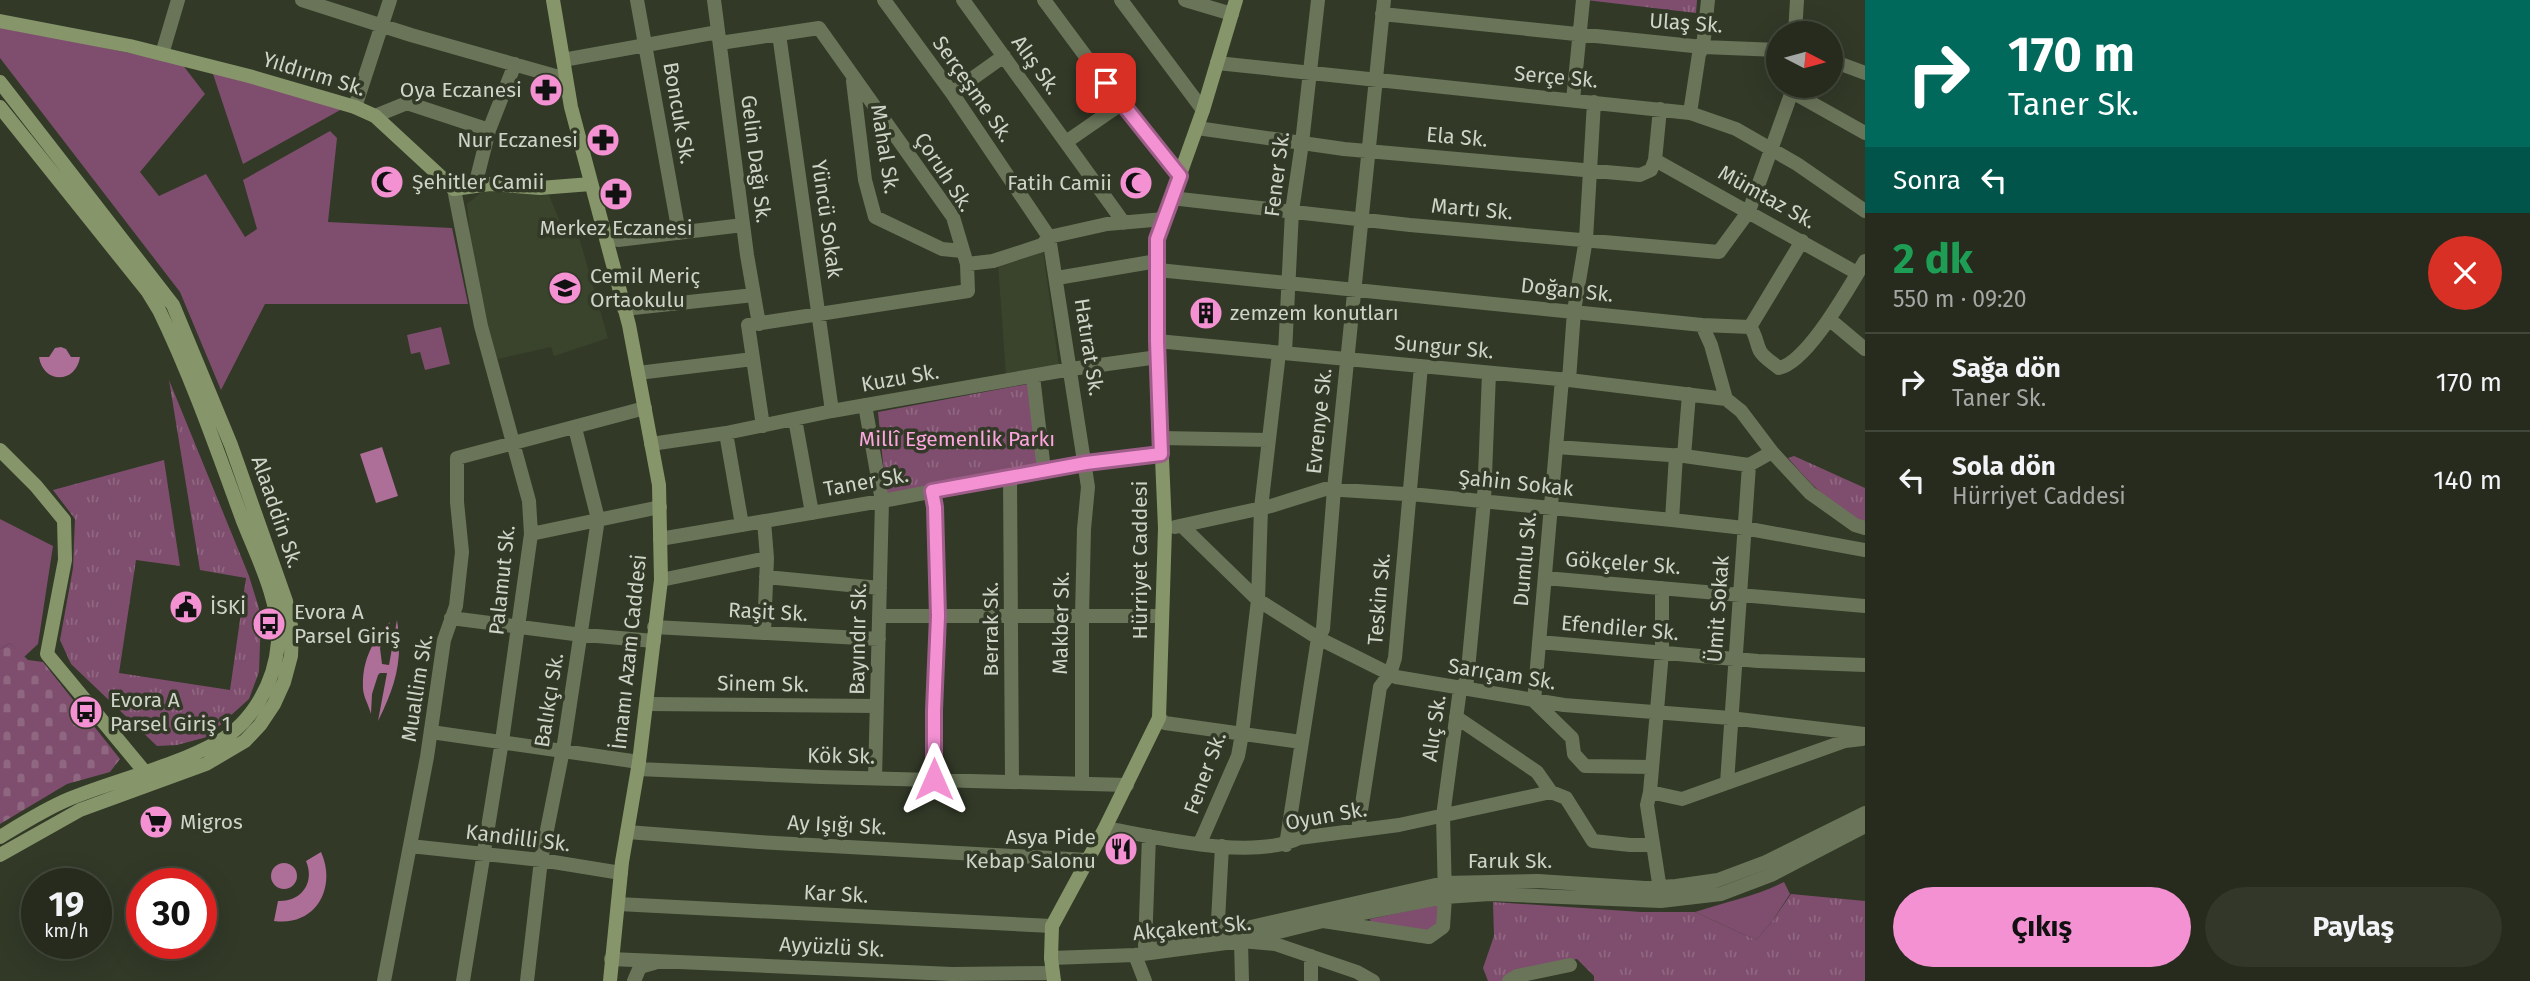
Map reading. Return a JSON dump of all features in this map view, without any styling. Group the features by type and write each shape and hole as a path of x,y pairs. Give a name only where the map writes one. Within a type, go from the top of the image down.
{"street":[{"path":"162,54 178,0"},
{"path":"302,0 566,79"},
{"path":"355,107 390,0"},
{"name":"Boncuk Sk.","path":"637,0 679,233"},
{"name":"Gelin Dağı Sk.","path":"714,0 743,225 759,324"},
{"name":"Serçeşme Sk.","path":"884,0 952,93 1049,237"},
{"name":"Alış Sk.","path":"963,0 1124,223"},
{"path":"1044,0 1121,104 1180,176"},
{"path":"1121,0 1203,110"},
{"path":"1185,0 1234,7"},
{"name":"Fener Sk.","path":"1200,843 1238,756 1242,734 1258,600 1261,508 1290,283 1292,211 1303,143 1318,0"},
{"path":"1573,100 1583,0"},
{"path":"1690,113 1699,54 1703,47 1708,0"},
{"path":"1796,21 1797,0"},
{"name":"İmamı Azam Caddesi","path":"551,1 571,107 624,309 659,485 661,580 648,704 621,873 616,959 610,981"},
{"name":"Hürriyet Caddesi","path":"1052,971 1052,926 1105,828 1159,718 1165,528 1157,341 1157,239 1203,110 1234,7"},
{"name":"Ulaş Sk.","path":"1383,7 1579,35 1703,47 1766,50"},
{"name":"Evrenye Sk.","path":"1286,845 1318,638 1323,629 1334,489 1383,7"},
{"name":"Yıldırım Sk.","path":"0,21 162,54 355,107 374,116 454,189"},
{"name":"Çoruh Sk.","path":"563,60 645,45 819,28 953,217 965,258 968,291 759,324"},
{"name":"Yüncü Sokak","path":"779,34 832,411"},
{"path":"952,93 1004,57"},
{"name":"Serçe Sk.","path":"1217,63 1310,75 1690,113 1736,129 1797,164 1865,211"},
{"path":"475,186 489,130 515,64"},
{"path":"1843,65 1865,74"},
{"name":"Mahal Sk.","path":"853,77 865,180 875,217 965,258"},
{"name":"Alaaddin Sk.","path":"0,82 166,295 179,317 225,448 274,602 278,643 267,688 256,707 239,726 218,742 149,778 60,819 0,855"},
{"path":"1749,211 1790,98"},
{"path":"1807,98 1865,134"},
{"name":"Dumlu Sk.","path":"1534,701 1556,447 1586,239 1594,102"},
{"path":"374,116 407,103 489,130"},
{"path":"1066,142 1121,104"},
{"name":"Alaaddin Sk.","path":"0,107 154,301 225,448"},
{"path":"1655,160 1660,109"},
{"name":"Ela Sk.","path":"1197,128 1368,151 1640,176 1651,170 1655,160"},
{"name":"Mümtaz Sk.","path":"1655,160 1802,241 1861,267"},
{"path":"454,189 490,184 540,188 591,184"},
{"name":"Palamut Sk.","path":"454,189 481,326 529,501 531,534 502,741 463,981"},
{"name":"Martı Sk.","path":"1171,198 1361,219 1719,252 1749,211"},
{"path":"965,258 993,261 1042,245 1049,237 1107,224 1164,219"},
{"path":"604,234 618,240 743,225"},
{"name":"Hatırat Sk.","path":"1049,237 1086,463"},
{"path":"1802,241 1750,327 1754,330 1760,351 1779,368 1793,363 1829,319 1861,267"},
{"name":"Doğan Sk.","path":"1057,278 1158,265 1290,283 1702,325 1750,327"},
{"path":"624,309 754,295"},
{"path":"1829,319 1865,349"},
{"path":"759,324 748,325 763,426"},
{"path":"1702,325 1711,345 1726,399 1741,411 1772,452 1810,494 1854,525 1865,528"},
{"name":"Sungur Sk.","path":"1157,341 1566,379 1726,399"},
{"name":"Kuzu Sk.","path":"651,444 726,433 832,411 1071,369 1158,357"},
{"path":"638,373 753,359"},
{"name":"Teskin Sk.","path":"1358,830 1380,687 1390,674 1395,658 1421,366"},
{"name":"Alıç Sk.","path":"1323,921 1429,937 1443,927 1443,816 1460,689 1467,680 1484,501 1489,373"},
{"path":"1033,376 1044,470"},
{"path":"1672,520 1689,394"},
{"name":"Bayındır Sk.","path":"865,405 882,501 875,778"},
{"path":"514,444 645,408"},
{"path":"795,419 812,513"},
{"name":"Balıkçı Sk.","path":"527,981 541,860 563,750 598,519 575,428"},
{"path":"726,433 742,525"},
{"path":"1161,438 1269,440"},
{"name":"Muallim Sk.","path":"384,981 431,732 444,640 456,607 462,552 457,502 457,458 514,444"},
{"path":"1556,447 1680,455 1749,464 1772,452"},
{"path":"0,450 36,486 64,520 65,560 47,654 149,778"},
{"name":"Taner Sk.","path":"660,538 882,501 1044,470 1161,454"},
{"name":"Makber Sk.","path":"1082,783 1082,616 1088,487 1086,463"},
{"name":"Ümit Sokak","path":"1727,783 1749,464"},
{"name":"Berrak Sk.","path":"1010,476 1012,781"},
{"name":"Şahin Sokak","path":"1165,528 1334,489 1484,501 1744,528 1865,550"},
{"path":"932,491 935,507 938,616 934,779"},
{"path":"531,534 660,507"},
{"path":"764,521 767,558 764,633"},
{"name":"Sarıçam Sk.","path":"1182,526 1258,600 1318,638 1396,677 1564,705 1730,718 1865,734"},
{"path":"661,580 767,558"},
{"path":"766,577 880,588"},
{"name":"Gökçeler Sk.","path":"1545,578 1865,606"},
{"path":"1661,894 1647,805 1653,767 1662,652 1662,588"},
{"path":"880,616 1162,616"},
{"name":"Raşit Sk.","path":"451,618 580,635 764,633 879,639"},
{"name":"Efendiler Sk.","path":"1539,642 1736,659 1865,664"},
{"path":"1534,701 1572,738 1574,754 1585,766 1653,767"},
{"name":"Sinem Sk.","path":"648,704 877,706"},
{"path":"1456,717 1537,772 1551,792 1566,798 1594,841 1653,845"},
{"path":"1159,718 1165,723 1301,741"},
{"name":"Kök Sk.","path":"431,732 563,750 639,766 875,778 1127,785"},
{"path":"1650,792 1682,799 1845,741 1865,739"},
{"name":"Alaaddin Sk.","path":"0,837 47,808 149,778"},
{"name":"Oyun Sk.","path":"1105,828 1249,848 1286,845 1299,838 1399,825 1551,792"},
{"name":"Faruk Sk.","path":"1142,949 1445,890 1538,881 1661,894 1719,887 1865,813"},
{"path":"1719,887 1771,875 1865,826"},
{"name":"Ay Işığı Sk.","path":"627,832 1088,860"},
{"path":"1145,981 1142,949 1149,836"},
{"name":"Kandilli Sk.","path":"410,846 541,860 621,873"},
{"path":"1222,846 1218,921 1223,932 1241,941 1445,890"},
{"name":"Kar Sk.","path":"618,904 1052,926"},
{"path":"1241,941 1242,981"},
{"name":"Akçakent Sk.","path":"1052,971 1142,949 1241,941 1275,944 1357,972 1373,981"},
{"path":"1311,956 1311,981"},
{"path":"616,959 632,981 640,967 666,961"},
{"name":"Ayyüzlü Sk.","path":"616,959 832,975 1052,971"},
{"path":"1509,981 1517,976 1570,965"}],"shaded area":[{"path":"484,190 549,195 562,227 575,223 608,338 554,356 551,347 494,360 472,257 467,204"},
{"path":"1043,251 1059,366 1006,376 998,265"},
{"path":"55,348 66,349 71,357 80,357 72,372 66,376 53,376 42,366 39,357 49,357"},
{"path":"382,447 398,496 376,503 360,454"},
{"path":"397,620 399,648 396,672 378,721 387,673 378,675 372,694 371,714 363,691 364,669 373,644 390,622 380,648 382,664 389,665"},
{"path":"321,852 326,878 319,902 301,918 274,921 278,901 300,894 309,876 306,861"},
{"path":"284,863 293,867 297,876 293,885 284,889 275,885 271,876 275,867"}],"green space":[{"path":"1586,0 1697,0 1696,13"},
{"path":"0,26 182,64 205,94 140,172 159,196 206,174 245,237 257,229 243,180 330,131 337,138 328,222 452,228 468,304 265,304 221,390 180,292 0,58"},
{"path":"212,71 342,109 243,164"},
{"path":"441,327 450,364 425,370 420,352 411,354 407,335"},
{"path":"169,380 249,576 261,615 259,672 249,699 207,737 177,745 157,746 71,664 60,640 73,568 75,519 53,490 164,460 180,566 136,560 119,673 230,690 246,578 200,570"},
{"name":"Millî Egemenlik Parkı","path":"1028,384 1038,465 886,494 878,412"},
{"path":"1794,456 1865,488 1865,522 1823,495 1788,458"},
{"path":"0,519 53,546 38,644 24,657 10,643 0,649"},
{"path":"10,643 28,660 43,662 120,759 110,772 67,784 0,824 0,649"},
{"path":"1784,882 1790,894 1756,940 1695,912 1751,895"},
{"path":"1791,894 1865,901 1865,981 1594,981 1594,976 1577,959 1520,971 1503,981 1488,981 1483,968 1494,936 1493,902 1641,912 1695,912 1756,940"},
{"path":"1440,904 1439,925 1429,933 1371,925 1370,919"}],"place":[{"name":"Oya Eczanesi","path":"546,90"},
{"name":"Nur Eczanesi","path":"603,140"},
{"name":"Şehitler Camii","path":"387,182"},
{"name":"Fatih Camii","path":"1136,183"},
{"name":"Merkez Eczanesi","path":"616,194"},
{"name":"Cemil Meriç Ortaokulu","path":"565,288"},
{"name":"zemzem konutları","path":"1206,313"},
{"name":"İSKİ","path":"186,607"},
{"name":"Evora A Parsel Giriş","path":"269,624"},
{"name":"Evora A Parsel Giriş 1","path":"86,712"},
{"name":"Migros","path":"156,822"},
{"name":"Asya Pide Kebap Salonu","path":"1121,849"}],"route":[{"path":"934,779 938,616 935,507 932,491 1086,463 1161,454 1157,239 1180,176 1106,83"}]}
